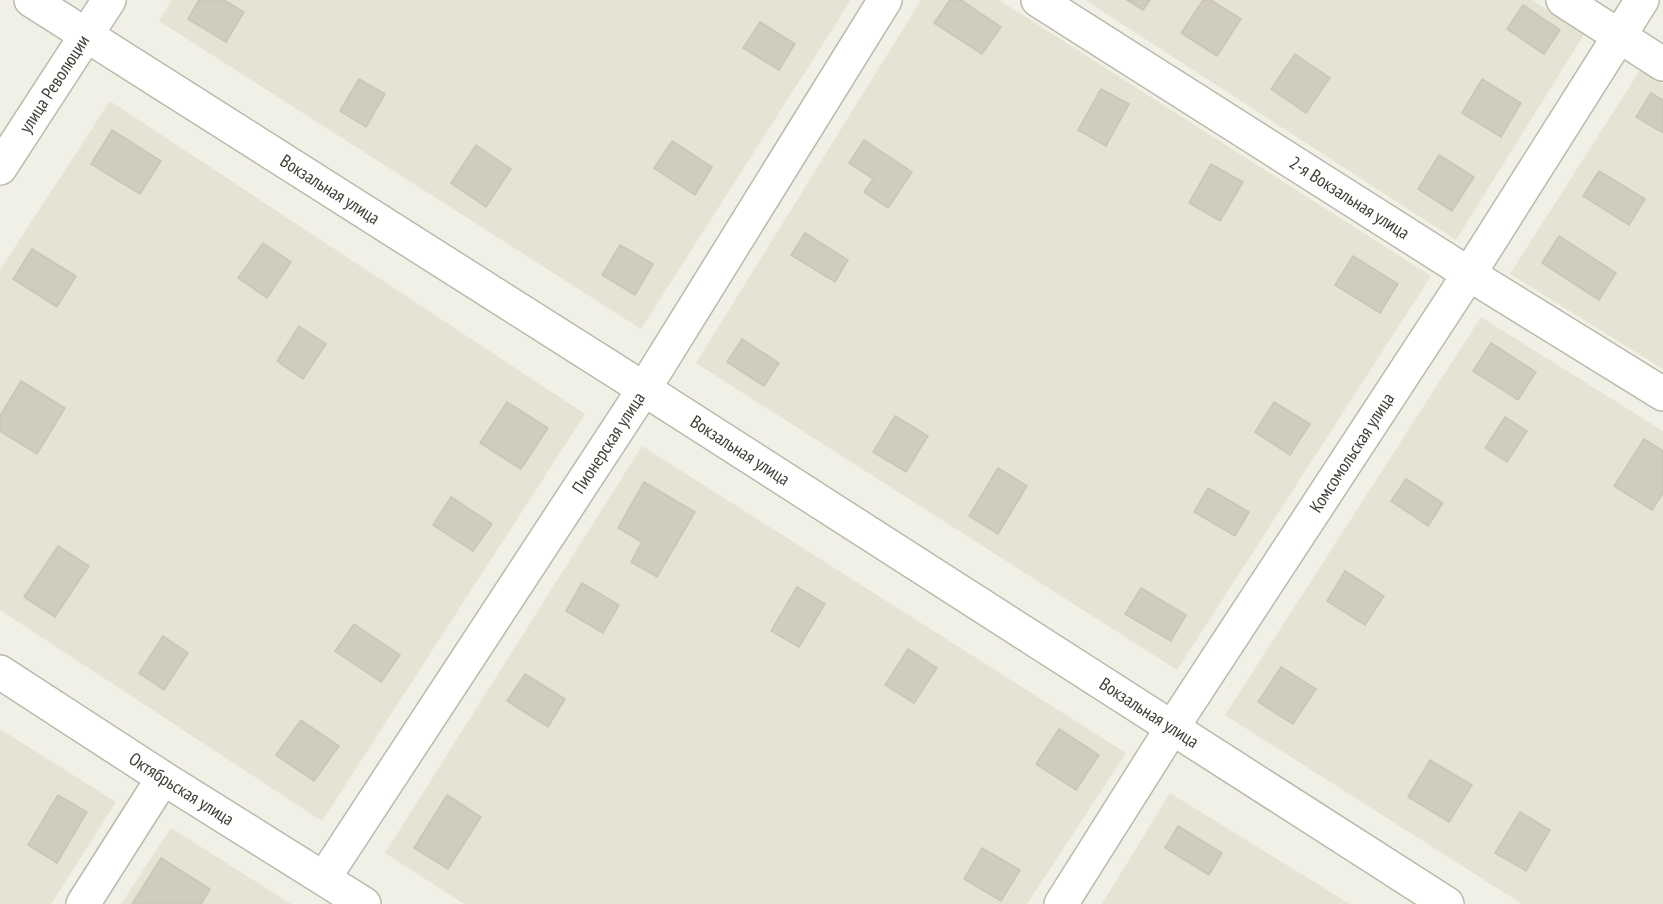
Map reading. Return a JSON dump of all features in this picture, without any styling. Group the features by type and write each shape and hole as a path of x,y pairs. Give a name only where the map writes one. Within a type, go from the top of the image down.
{"street":[{"name":"Вокзальная улица","path":"31,0 644,389 1447,904"},
{"name":"улица Революции","path":"0,168 110,0"},
{"name":"Пионерская улица","path":"324,878 644,389 885,0"},
{"name":"2-я Вокзальная улица","path":"1038,0 1469,274 1663,394"},
{"path":"1563,0 1663,64"},
{"name":"Комсомольская улица","path":"1061,904 1172,728 1469,274 1642,0"},
{"name":"Октябрьская улица","path":"0,672 364,904"},
{"path":"83,904 163,778"}],"shaded area":[{"path":"172,0 851,0 641,329 159,21"},
{"path":"921,0 999,0 1431,276 1177,670 696,363"},
{"path":"1085,0 1532,0 1585,33 1456,240"},
{"path":"1640,70 1663,84 1663,369 1510,274"},
{"path":"110,101 585,414 322,821 0,610 0,270"},
{"path":"1481,317 1663,431 1663,904 1522,904 1225,715"},
{"path":"642,446 1126,753 1027,904 464,904 385,853"},
{"path":"0,729 116,802 51,904 0,904"},
{"path":"1170,793 1350,904 1102,904"},
{"path":"171,828 291,904 121,904"}],"building":[{"path":"199,0 224,0 244,12 226,42 188,19"},
{"path":"950,0 961,0 1001,27 982,54 934,23"},
{"path":"1127,0 1150,0 1143,10"},
{"path":"1203,0 1211,0 1241,19 1217,56 1181,33"},
{"path":"1523,5 1560,30 1544,54 1507,29"},
{"path":"760,22 795,44 779,70 743,48"},
{"path":"1295,54 1330,78 1306,113 1271,89"},
{"path":"359,79 385,94 366,127 340,111"},
{"path":"1482,79 1521,103 1501,137 1462,113"},
{"path":"1101,89 1129,104 1106,146 1078,130"},
{"path":"1651,93 1663,100 1663,133 1636,117"},
{"path":"112,130 161,161 140,194 91,164"},
{"path":"864,140 912,172 888,208 864,192 873,179 849,163"},
{"path":"672,141 712,167 695,195 654,168"},
{"path":"476,145 511,169 486,207 451,183"},
{"path":"1439,155 1474,177 1452,211 1418,189"},
{"path":"1211,164 1243,182 1220,221 1189,203"},
{"path":"1599,171 1645,199 1629,225 1583,196"},
{"path":"805,233 848,260 835,282 791,255"},
{"path":"1559,236 1616,273 1599,300 1542,263"},
{"path":"263,243 291,262 267,298 238,278"},
{"path":"620,245 653,264 635,295 602,275"},
{"path":"32,249 76,276 57,307 13,279"},
{"path":"1353,256 1398,284 1380,313 1335,285"},
{"path":"299,326 326,344 303,379 277,361"},
{"path":"742,339 779,363 764,386 727,362"},
{"path":"1491,343 1536,372 1518,400 1473,371"},
{"path":"21,381 65,408 37,454 0,431 0,416"},
{"path":"507,402 548,428 521,469 480,443"},
{"path":"1274,402 1310,424 1290,455 1255,432"},
{"path":"895,416 928,436 906,472 873,452"},
{"path":"1505,417 1527,431 1507,462 1485,448"},
{"path":"1644,439 1663,451 1663,493 1652,510 1614,486"},
{"path":"998,468 1027,486 998,534 969,516"},
{"path":"1406,479 1443,503 1428,526 1391,501"},
{"path":"644,482 695,512 657,577 631,562 642,542 618,528"},
{"path":"1208,488 1249,512 1235,536 1194,512"},
{"path":"451,497 492,524 473,551 433,525"},
{"path":"58,546 89,566 55,617 24,597"},
{"path":"1345,571 1384,596 1365,625 1327,601"},
{"path":"582,583 619,605 603,633 566,611"},
{"path":"797,587 825,604 799,647 771,631"},
{"path":"1141,588 1186,615 1171,641 1125,614"},
{"path":"354,624 400,655 381,682 335,651"},
{"path":"163,636 188,653 164,690 139,673"},
{"path":"908,649 937,668 914,703 885,685"},
{"path":"1281,667 1316,689 1293,724 1258,702"},
{"path":"525,674 565,699 548,727 507,701"},
{"path":"301,720 339,746 314,781 276,755"},
{"path":"1059,729 1099,755 1076,790 1036,764"},
{"path":"1430,760 1472,785 1449,822 1408,797"},
{"path":"58,795 87,812 57,863 28,845"},
{"path":"447,795 481,817 448,869 414,848"},
{"path":"1520,812 1550,830 1526,871 1495,853"},
{"path":"1178,826 1222,853 1209,875 1165,848"},
{"path":"982,848 1020,870 1001,901 964,879"},
{"path":"161,858 210,889 201,904 132,904"}]}
